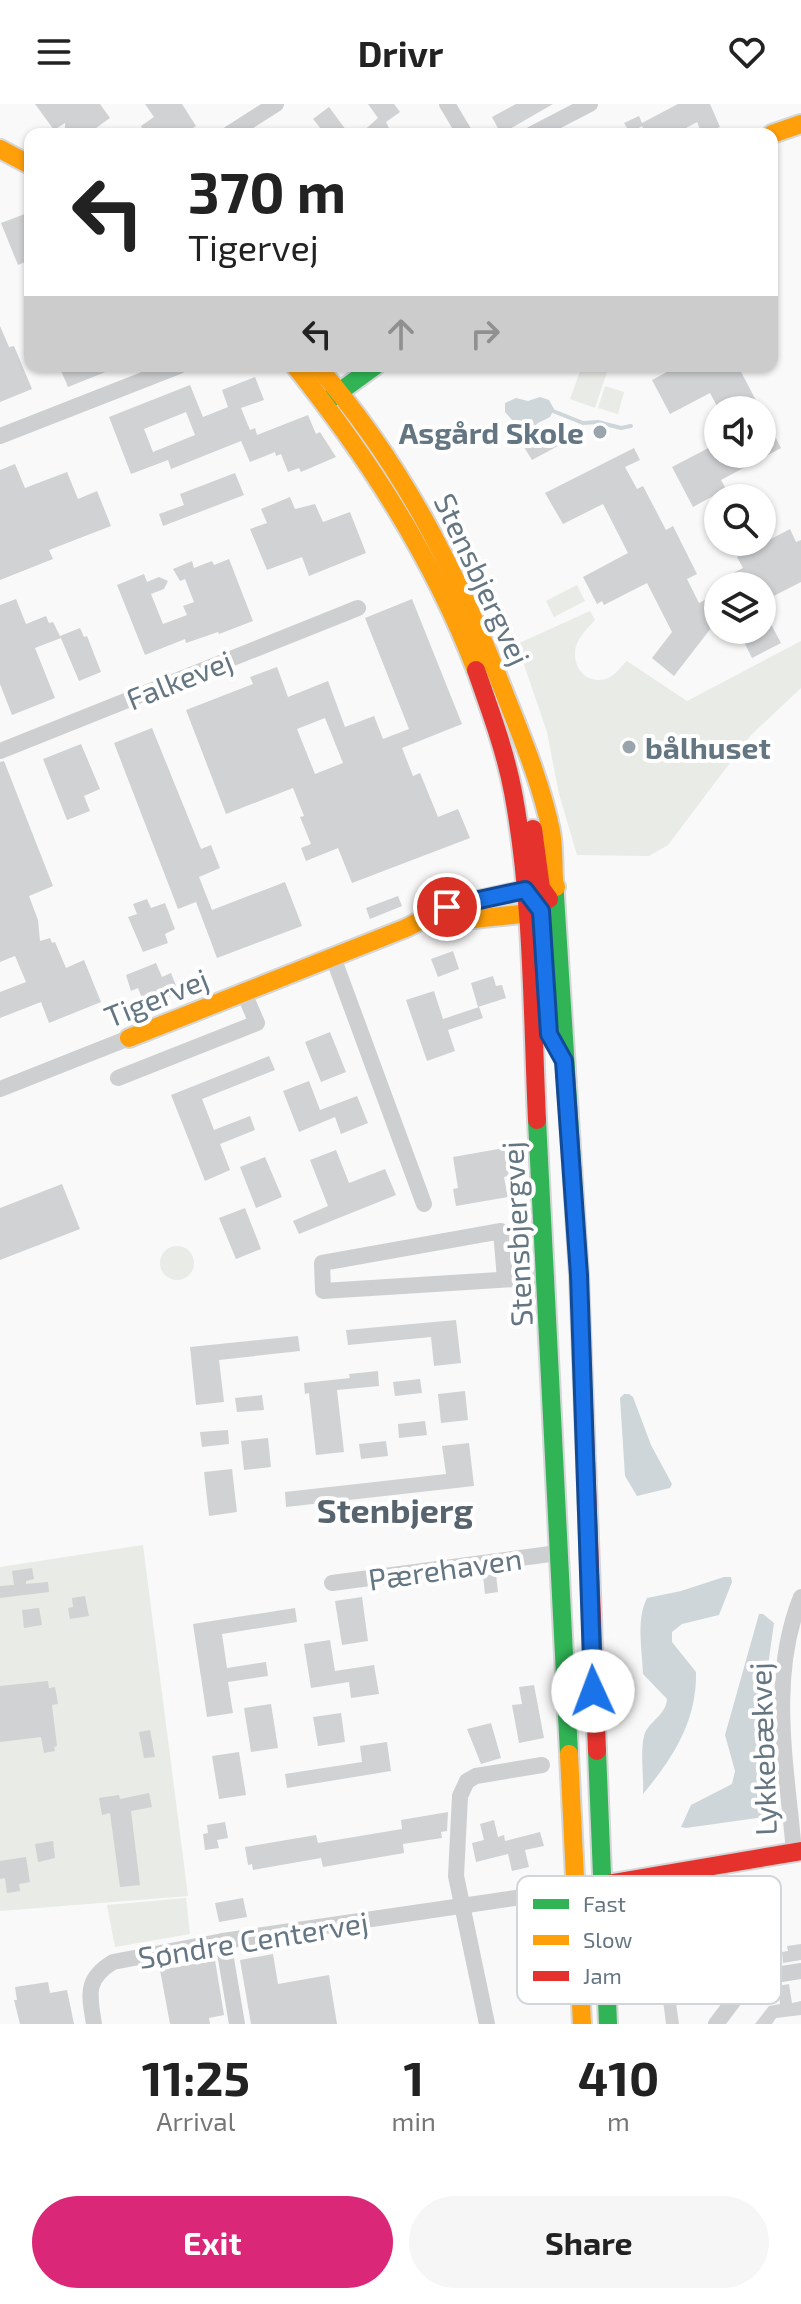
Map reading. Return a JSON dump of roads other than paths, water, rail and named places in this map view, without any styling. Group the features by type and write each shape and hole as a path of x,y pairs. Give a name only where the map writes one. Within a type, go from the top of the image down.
{"street":[{"path":"238,128 276,104"},
{"path":"447,104 461,128"},
{"path":"544,128 590,104"},
{"path":"778,132 801,124"},
{"path":"0,136 24,147"},
{"path":"0,149 24,162"},
{"path":"0,436 164,372"},
{"name":"Stensbjergvej","path":"300,372 397,505 431,565 484,689 541,888 564,1061 579,1275 602,1876"},
{"name":"Stensbjergvej","path":"323,372 341,391 416,500 448,557 539,782 551,833 541,888 547,1277 575,1876"},
{"path":"325,403 367,372"},
{"name":"Falkevej","path":"0,751 358,608"},
{"name":"Tigervej","path":"0,1089 406,928 447,907 541,888"},
{"name":"Tigervej","path":"406,928 450,920 542,912"},
{"path":"333,957 424,1204"},
{"path":"118,1078 257,1023 244,993"},
{"path":"505,1279 501,1231 322,1263 323,1291 547,1277"},
{"path":"558,1553 587,1537"},
{"path":"558,1553 588,1567"},
{"name":"Pærehaven","path":"332,1583 558,1553"},
{"name":"Lykkebækvej","path":"660,1876 798,1852 782,1708 783,1663 801,1597"},
{"path":"487,2024 456,1876 463,1788 467,1781 486,1773 542,1765"},
{"name":"Søndre Centervej","path":"94,2024 90,1998 92,1982 99,1970 113,1962 223,1941 517,1898"},
{"path":"223,1941 237,2024"},
{"path":"781,1974 801,1971"},
{"name":"Stensbjergvej","path":"581,2004 582,2024"},
{"name":"Stensbjergvej","path":"607,2004 608,2024"},
{"path":"716,2024 731,2004"}],"waterway":[{"path":"553,411 583,423 598,422 621,428 631,426"}],"place":[{"name":"Asgård Skole","path":"600,432"},
{"name":"bålhuset","path":"629,747"}],"district":[{"name":"Stenbjerg","path":"395,1509"}]}
